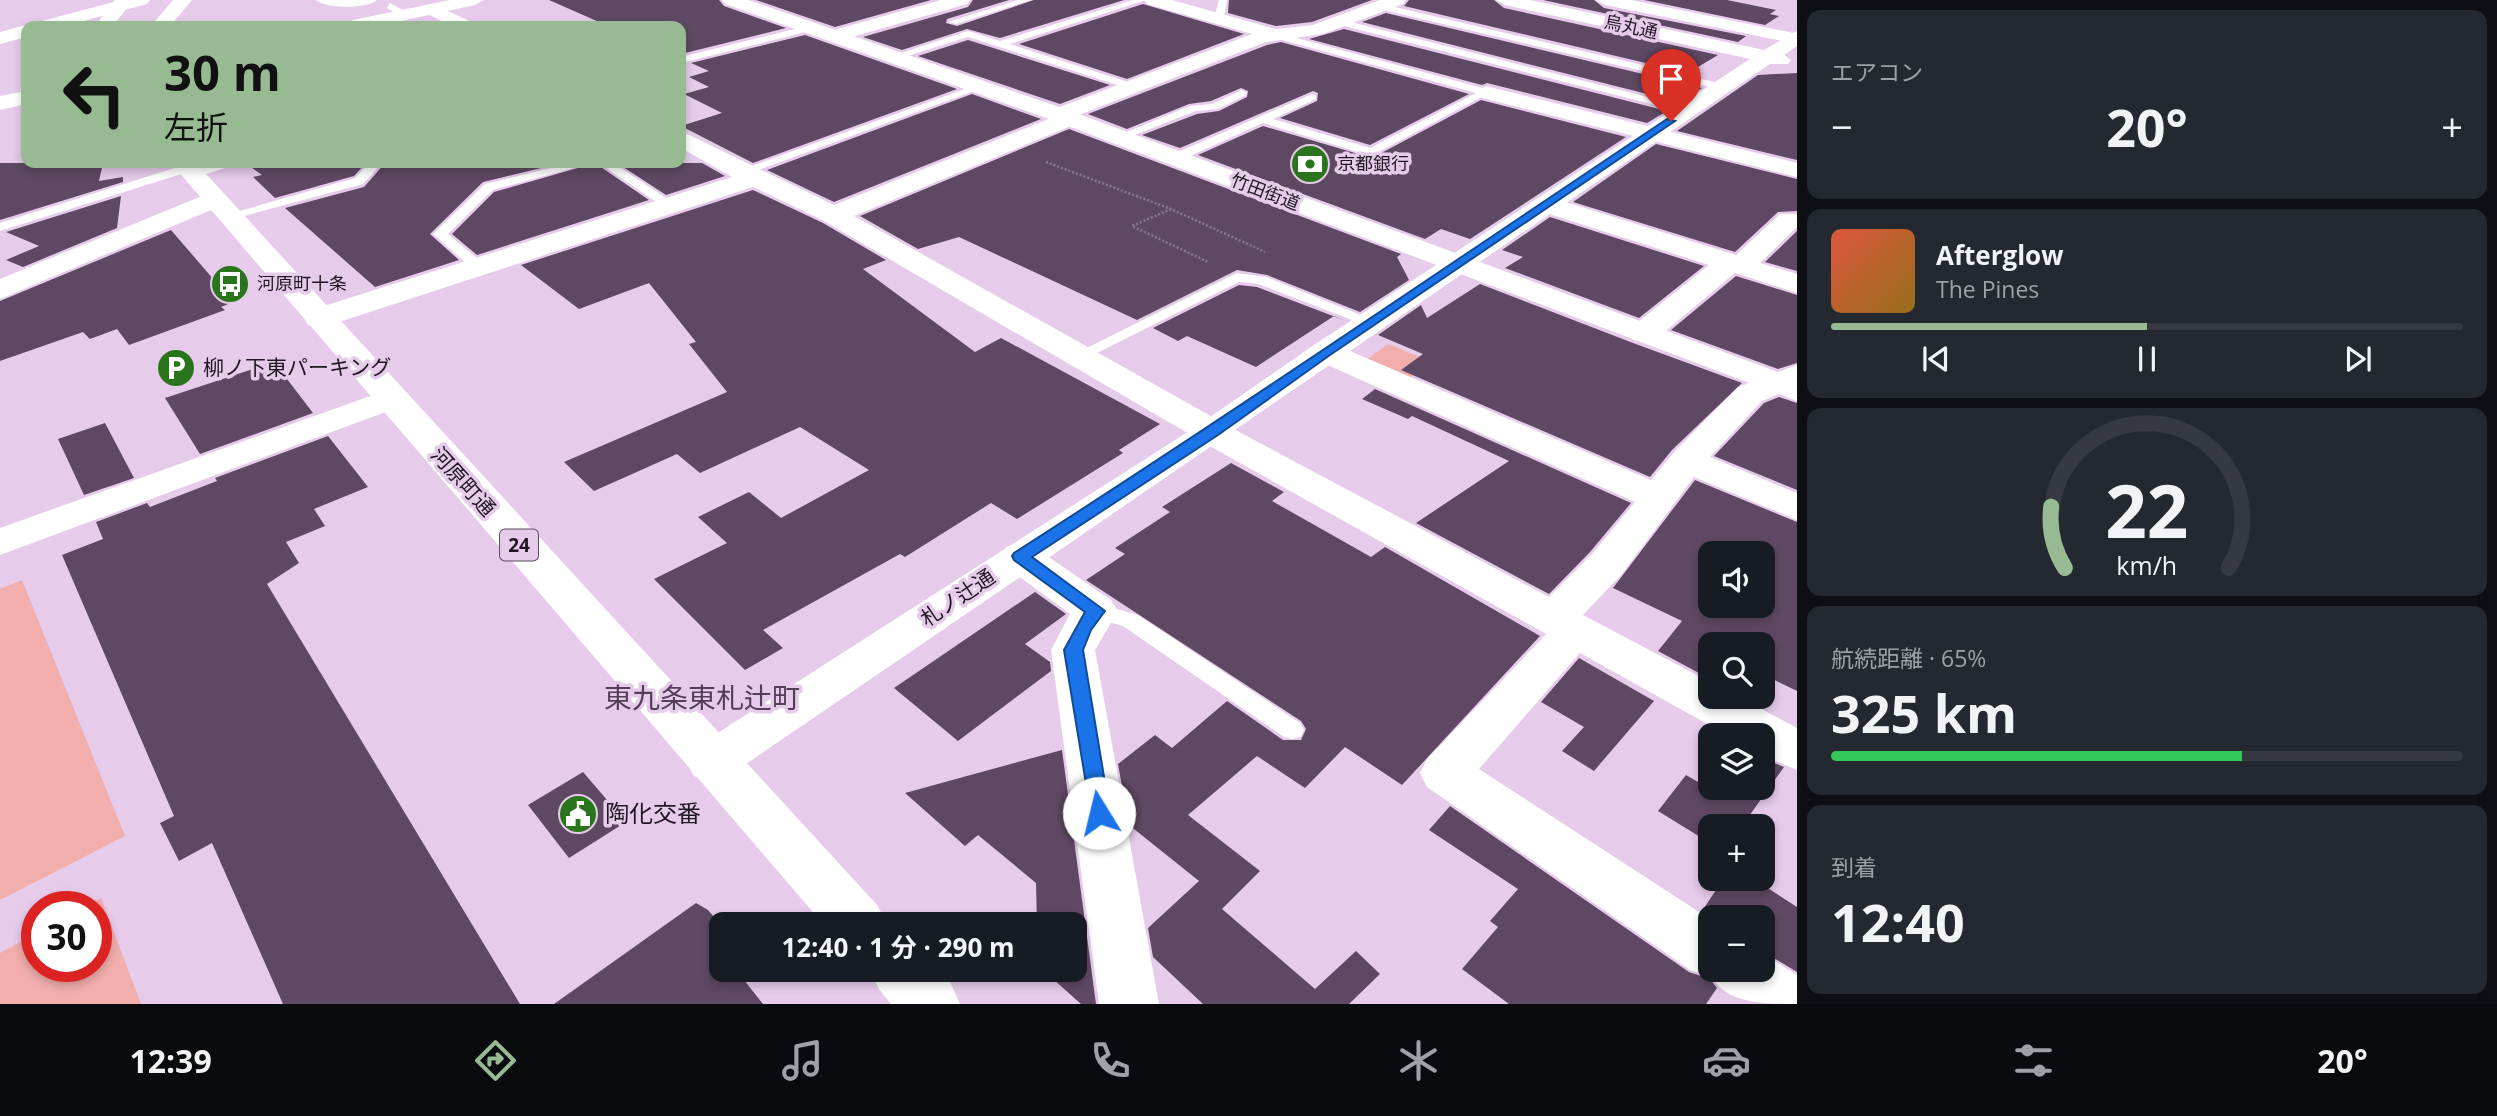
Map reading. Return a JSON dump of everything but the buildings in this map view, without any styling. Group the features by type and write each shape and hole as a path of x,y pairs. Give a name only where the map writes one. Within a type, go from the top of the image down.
{"main road":[{"path":"108,21 124,0"},
{"path":"64,21 143,0"},
{"path":"118,21 143,0"},
{"path":"86,21 159,0"},
{"path":"164,21 183,0"},
{"path":"325,0 368,0"},
{"path":"384,21 398,10 432,9 475,0"},
{"name":"竹田街道","path":"731,0 1065,117 1644,333 1791,383"},
{"name":"烏丸通","path":"1505,0 1790,48"},
{"name":"烏丸通","path":"1540,0 1790,48"},
{"path":"1605,0 1790,48"},
{"path":"822,32 958,1"},
{"path":"1168,2 1221,9 1278,36"},
{"path":"833,215 1003,146 1133,87 1262,37 1339,22 1390,3"},
{"path":"432,9 455,21"},
{"path":"0,38 21,32"},
{"path":"0,44 21,38"},
{"name":"札ノ辻通","path":"711,762 1020,556 1213,432 1325,352 1687,110 1790,48"},
{"path":"0,93 21,89"},
{"path":"1486,92 1797,170"},
{"path":"0,103 21,99"},
{"path":"686,141 748,175 833,215 1213,432 1797,751"},
{"path":"319,318 670,205 748,175"},
{"path":"0,290 202,184"},
{"name":"河原町通","path":"202,184 711,762 847,912"},
{"path":"1546,204 1797,284"},
{"path":"1644,333 1793,221"},
{"path":"1325,352 1659,498"},
{"path":"1698,943 1445,773 1564,624 1687,460 1754,391 1791,383"},
{"path":"0,542 390,399"},
{"path":"1687,460 1797,508"},
{"path":"1020,556 1096,611 1083,628 1073,650 1129,1004"},
{"path":"910,982 930,1004"},
{"path":"1756,982 1789,1004"}],"lane":[{"path":"953,22 1027,0"},
{"path":"1000,44 1142,0"},
{"path":"953,39 953,22 958,1"},
{"path":"1390,3 1723,87"},
{"path":"1339,22 1687,110"},
{"path":"686,59 822,32"},
{"path":"894,57 968,34 1133,87"},
{"path":"1278,36 1486,92"},
{"path":"1304,59 1328,50"},
{"path":"748,175 979,87"},
{"path":"1262,119 1371,152 1486,92"},
{"path":"1120,137 1194,108 1214,107 1242,93"},
{"path":"1175,158 1312,97"},
{"path":"202,184 228,168"},
{"path":"0,227 202,184 359,181 371,168"},
{"path":"480,267 440,234 489,187 566,168"},
{"path":"613,168 670,205"},
{"path":"1079,356 1237,277 1261,280 1370,322"},
{"path":"1096,611 1130,620 1292,730"}],"path":[{"path":"1003,146 1216,228"},
{"path":"1171,209 1132,226 1237,277"}],"shaded area":[{"path":"1388,344 1420,357 1427,364 1402,384 1359,365"},
{"path":"22,580 125,836 0,900 0,589"},
{"path":"112,927 141,1004 0,1004 0,953 21,942 21,982 112,982"}],"place":[{"name":"京都銀行","path":"1310,164"},
{"name":"河原町十条","path":"230,284"},
{"name":"柳ノ下東パーキング","path":"176,368"},
{"name":"陶化交番","path":"578,814"}],"district":[{"name":"東九条東札辻町","path":"702,698"}],"route":[{"path":"1099,813 1073,650 1083,628 1096,611 1020,556 1213,432 1325,352 1671,121"}]}
